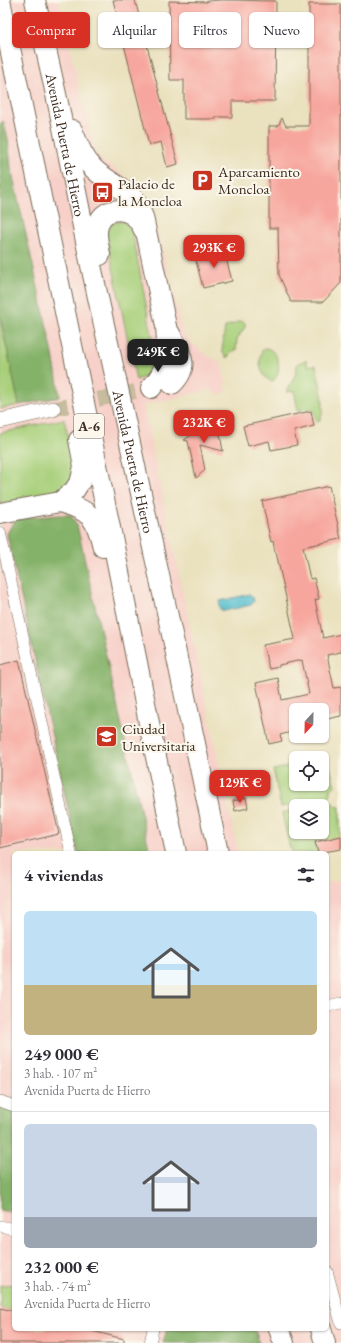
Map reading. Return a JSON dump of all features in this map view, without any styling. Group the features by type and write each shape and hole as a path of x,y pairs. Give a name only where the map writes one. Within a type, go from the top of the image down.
{"highway":[{"name":"A-6","path":"0,0 176,851"},
{"name":"Avenida Puerta de Hierro","path":"35,0 59,108 104,329 173,639 218,851"},
{"path":"59,108 69,123 79,147 92,168 129,195 138,205 142,217 166,326 167,344 164,371 146,389"},
{"path":"104,329 109,314 109,298 97,231 99,222 107,212 112,210 128,212 140,222 147,236"},
{"path":"0,512 60,502 68,497 79,485 83,473 84,461 52,308 49,286 52,249"},
{"path":"166,326 179,349 183,363 179,376 172,384"},
{"path":"60,502 76,506 85,511 97,524 102,540 138,709 150,728"},
{"path":"280,1331 284,1343"},
{"path":"322,1331 325,1343"}],"street":[{"path":"146,389 172,384"},
{"path":"0,421 53,409"},
{"path":"0,532 71,851"},
{"path":"329,1006 341,1004"},
{"path":"0,1101 12,1105"},
{"path":"0,1226 12,1229"},
{"path":"329,1278 341,1323"},
{"path":"150,1343 153,1331"}],"shaded area":[{"name":"Ciudad Universitaria","path":"0,0 58,0 61,12 12,12 12,48 70,48 96,156 136,184 152,206 183,334 203,353 221,362 226,384 224,385 224,388 226,387 227,392 218,394 209,390 143,405 238,851 12,851 12,1331 329,1331 329,882 341,880 341,1343 0,1343"}],"green space":[{"path":"3,121 8,139 11,168 53,354 60,397 19,405 0,316 0,124"},
{"path":"121,221 128,224 132,231 156,356 153,366 145,377 136,380 107,239 107,232 110,226"},
{"path":"0,316 19,405 0,409"},
{"path":"241,321 245,323 245,327 237,339 236,350 229,353 229,356 226,358 222,351 225,327"},
{"path":"266,348 274,353 277,358 279,368 278,373 272,382 262,372 260,363 263,349"},
{"path":"306,360 308,366 316,365 322,396 323,411 321,418 317,423 313,409 298,410 294,391 287,392 296,373 297,364"},
{"path":"64,419 71,449 77,463 71,480 56,491 38,497 0,504 0,433"},
{"path":"71,515 77,525 150,851 78,851 7,534 14,521 24,518"},
{"path":"329,763 335,786 330,790 330,797 320,799 289,799 289,805 281,807 273,770 289,767 289,791 329,791"},
{"path":"332,802 335,806 340,807 340,837 316,842 318,851 292,851 289,845 282,813 289,812 289,839 329,839 329,803"},
{"path":"0,1107 12,1110 12,1213 0,1210"},
{"path":"12,1284 12,1311 0,1308 0,1286"},
{"path":"166,1331 256,1331 259,1343 163,1343"}],"water":[{"path":"250,594 254,601 251,605 224,611 220,609 220,601"}],"building":[{"path":"113,0 135,0 138,12 116,12"},
{"path":"169,1 276,1 276,12 249,12 249,48 276,48 275,101 232,101 232,117 216,117 216,119 184,119 184,80 170,80 171,12 169,12"},
{"path":"309,4 341,4 341,283 323,302 291,302 279,275 278,228 269,228 269,126 278,126 282,118 286,126 309,126 309,48 314,48 314,12 309,12"},
{"path":"125,48 148,48 178,164 167,167 161,142 149,145"},
{"path":"224,250 232,281 203,288 195,257"},
{"path":"311,411 314,426 294,431 297,445 271,450 269,441 248,446 243,426"},
{"path":"205,419 218,423 223,451 200,445 205,470 196,478 188,441 184,440 207,425"},
{"path":"329,486 341,539 303,547 310,579 314,578 319,599 315,600 323,638 341,634 341,652 327,655 334,688 341,687 341,716 329,719 329,703 289,703 289,733 280,735 282,741 269,744 256,683 278,678 282,700 309,694 302,660 279,665 279,667 269,669 263,645 295,639 276,552 273,541 271,542 262,501"},
{"path":"19,660 59,834 0,848 0,665"},
{"path":"246,798 248,808 235,811 233,801"},
{"path":"341,836 341,849 317,851 315,842"},
{"path":"0,1308 12,1311 12,1331 92,1331 124,1339 124,1343 0,1343"}],"tunnel":[{"path":"53,409 142,390"}],"place":[{"name":"Aparcamiento Moncloa","path":"202,180"},
{"name":"Palacio de la Moncloa","path":"102,192"},
{"name":"Ciudad Universitaria","path":"107,737"}]}
